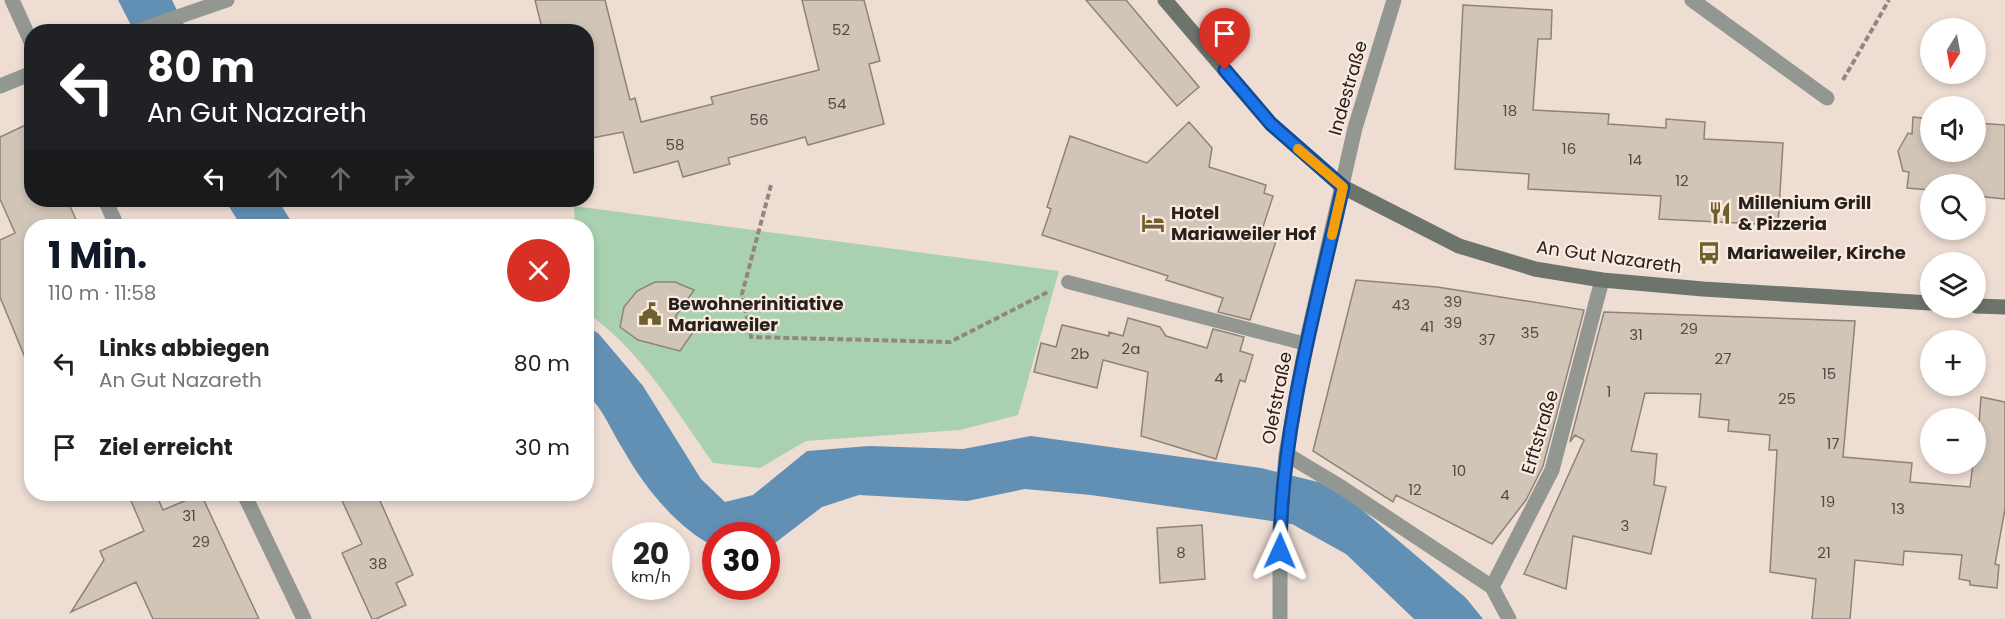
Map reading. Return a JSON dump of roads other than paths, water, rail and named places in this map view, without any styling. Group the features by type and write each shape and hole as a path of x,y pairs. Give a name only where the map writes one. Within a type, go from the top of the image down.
{"main road":[{"name":"An Gut Nazareth","path":"1165,0 1271,124 1343,187 1459,246 1535,269 1602,280 1703,289 1920,302"},
{"path":"1986,306 2005,307"}],"street":[{"path":"12,0 24,26"},
{"path":"155,24 227,0"},
{"name":"Indestraße","path":"1343,187 1358,117 1395,0"},
{"path":"1692,0 1827,98"},
{"path":"0,86 24,76"},
{"name":"Olefstraße","path":"1280,619 1280,529 1285,461 1306,344 1343,187"},
{"name":"Erftstraße","path":"1492,587 1552,470 1602,280"},
{"path":"1285,461 1341,487 1492,587 1509,619"},
{"path":"247,501 304,619"}],"lane":[{"path":"1068,282 1306,344"}],"water":[{"path":"118,0 172,0 184,24 130,24"},
{"path":"229,207 282,207 290,219 237,219"},
{"path":"594,331 643,386 701,479 725,502 753,495 807,451 869,446 963,449 1031,436 1261,468 1326,484 1340,491 1466,598 1483,619 1414,619 1346,554 1292,524 1091,495 1025,489 967,501 859,495 822,507 780,539 780,522 702,522 702,540 690,531 690,522 680,522 663,506 632,465 594,401"}],"place":[{"name":"Millenium Grill & Pizzeria","path":"1720,213"},
{"name":"Hotel Mariaweiler Hof","path":"1153,223"},
{"name":"Mariaweiler, Kirche","path":"1709,253"},
{"name":"Bewohnerinitiative Mariaweiler","path":"650,314"}]}
